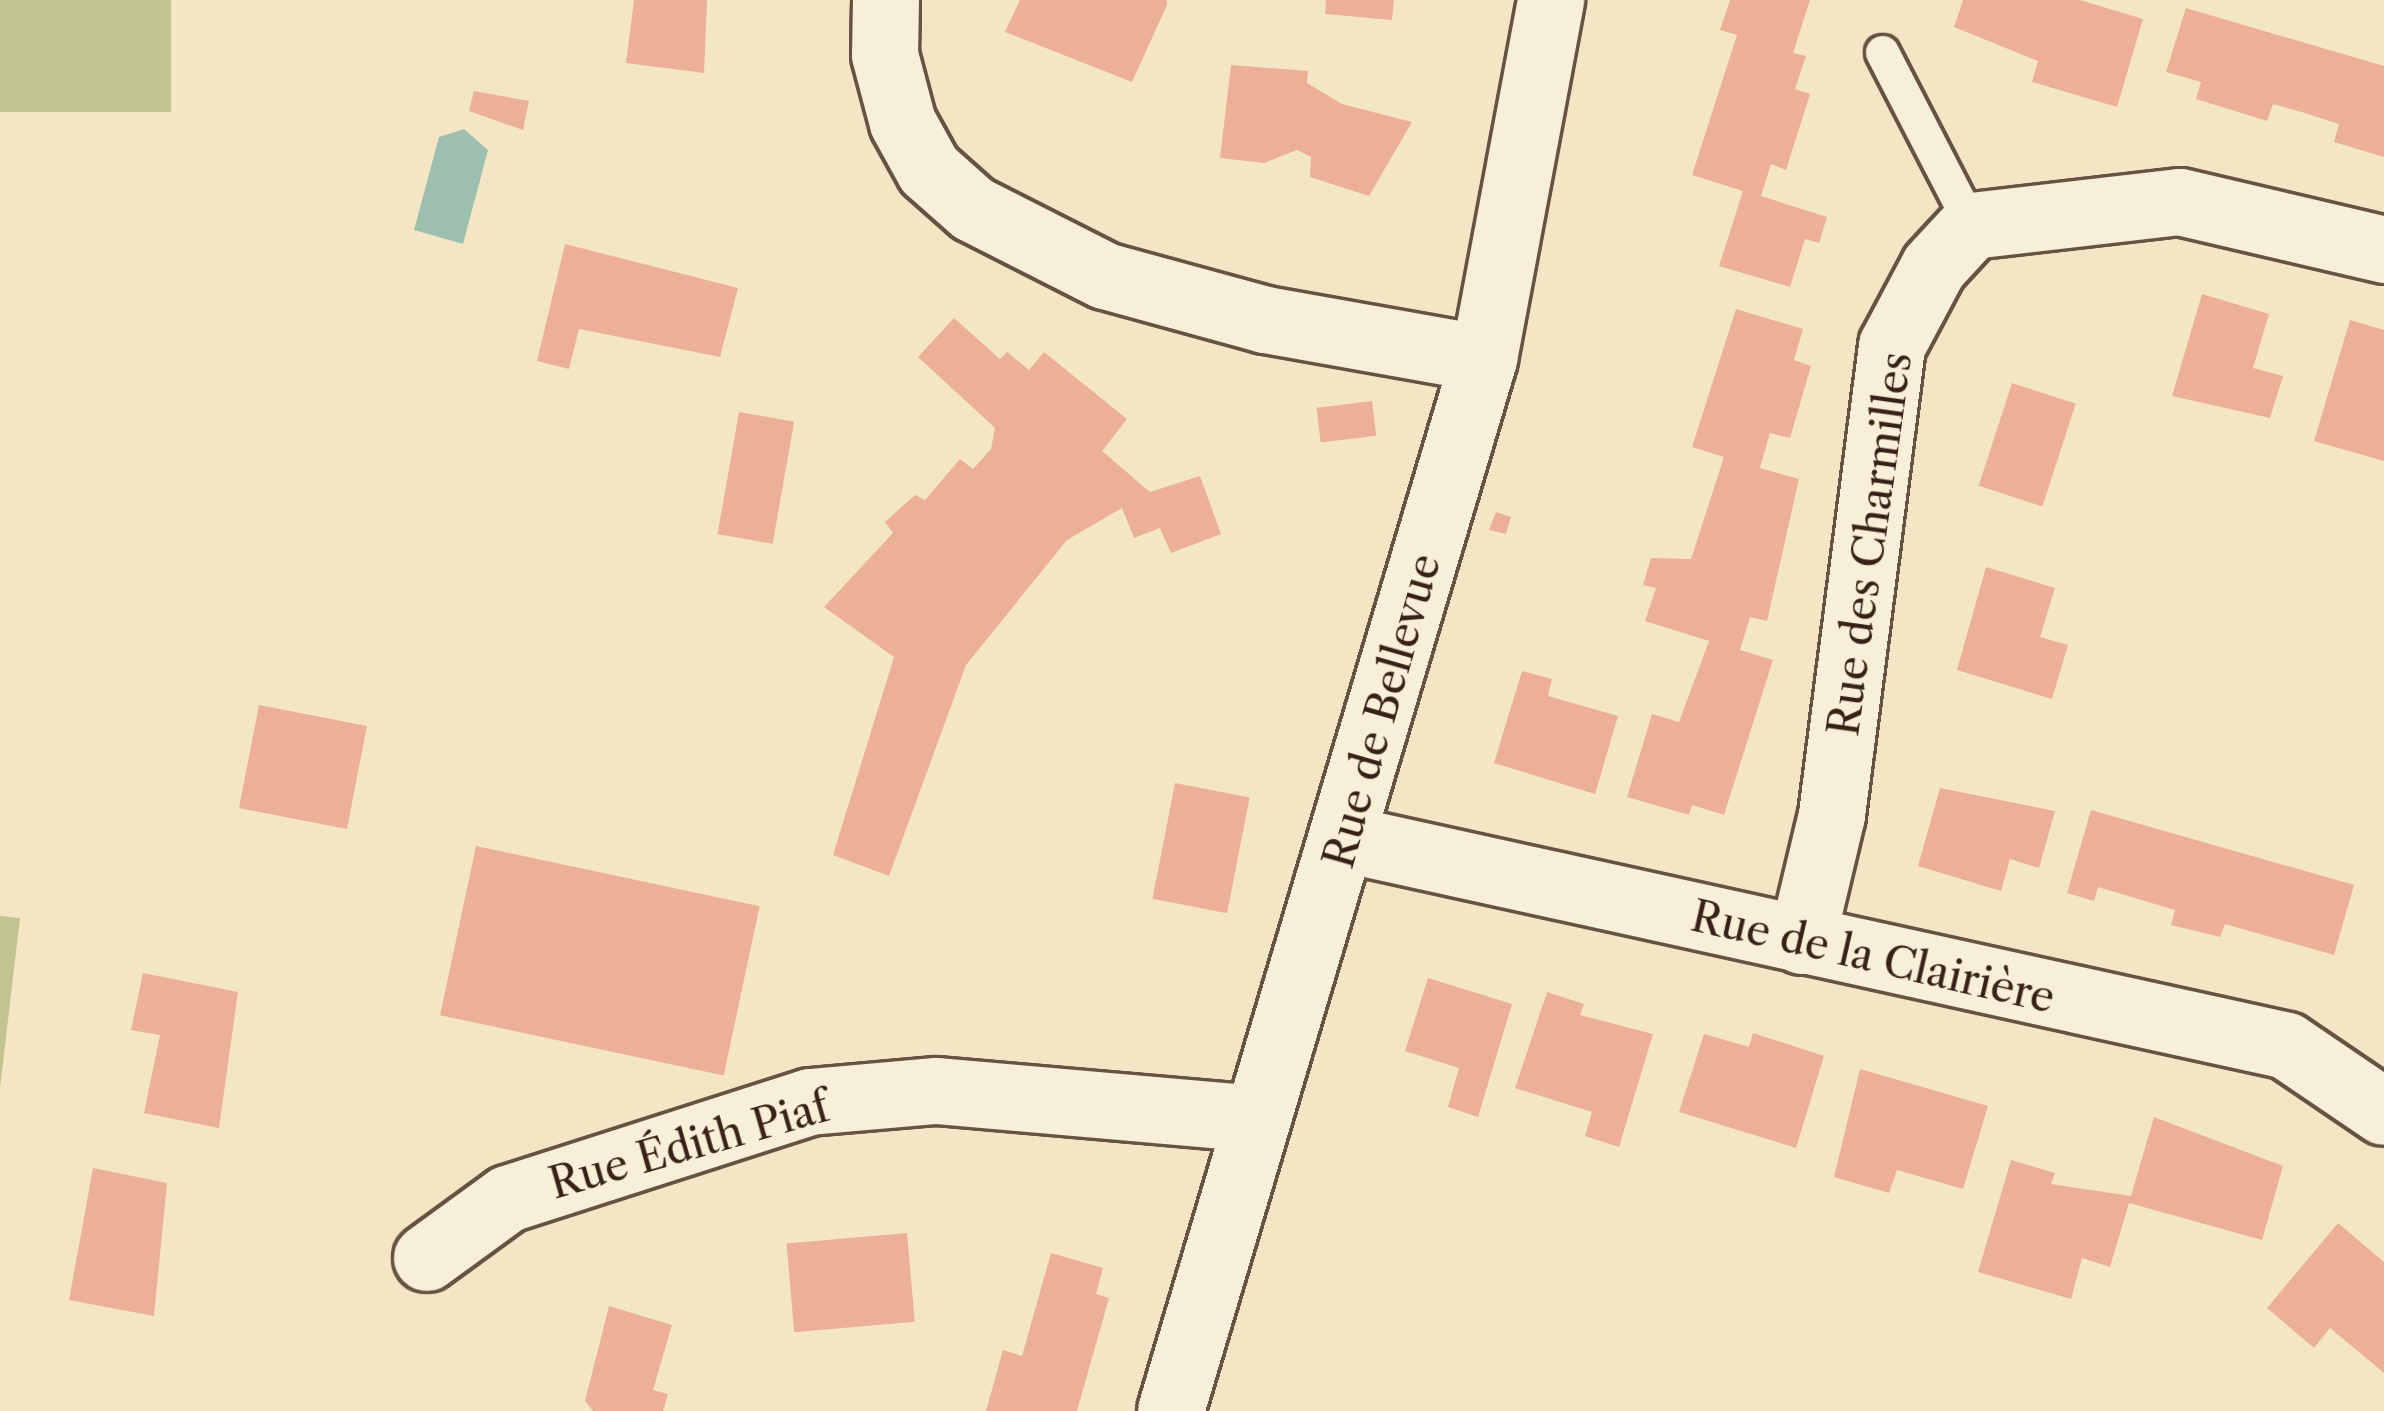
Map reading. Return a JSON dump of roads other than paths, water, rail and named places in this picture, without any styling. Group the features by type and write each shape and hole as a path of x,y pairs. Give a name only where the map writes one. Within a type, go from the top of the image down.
{"street":[{"path":"886,0 885,55 903,123 929,170 973,209 1106,276 1266,320 1484,358"},
{"name":"Rue de Bellevue","path":"1171,1411 1345,839 1484,358 1551,0"},
{"path":"1972,226 2180,202 2384,250"},
{"name":"Rue des Charmilles","path":"1802,941 1832,815 1892,346 1934,267 1972,226"},
{"name":"Rue de la Clairière","path":"1345,839 2287,1046 2374,1085"},
{"name":"Rue Édith Piaf","path":"427,1258 508,1199 810,1102 937,1091 1258,1119"}],"lane":[{"path":"1882,52 1972,226"}]}
